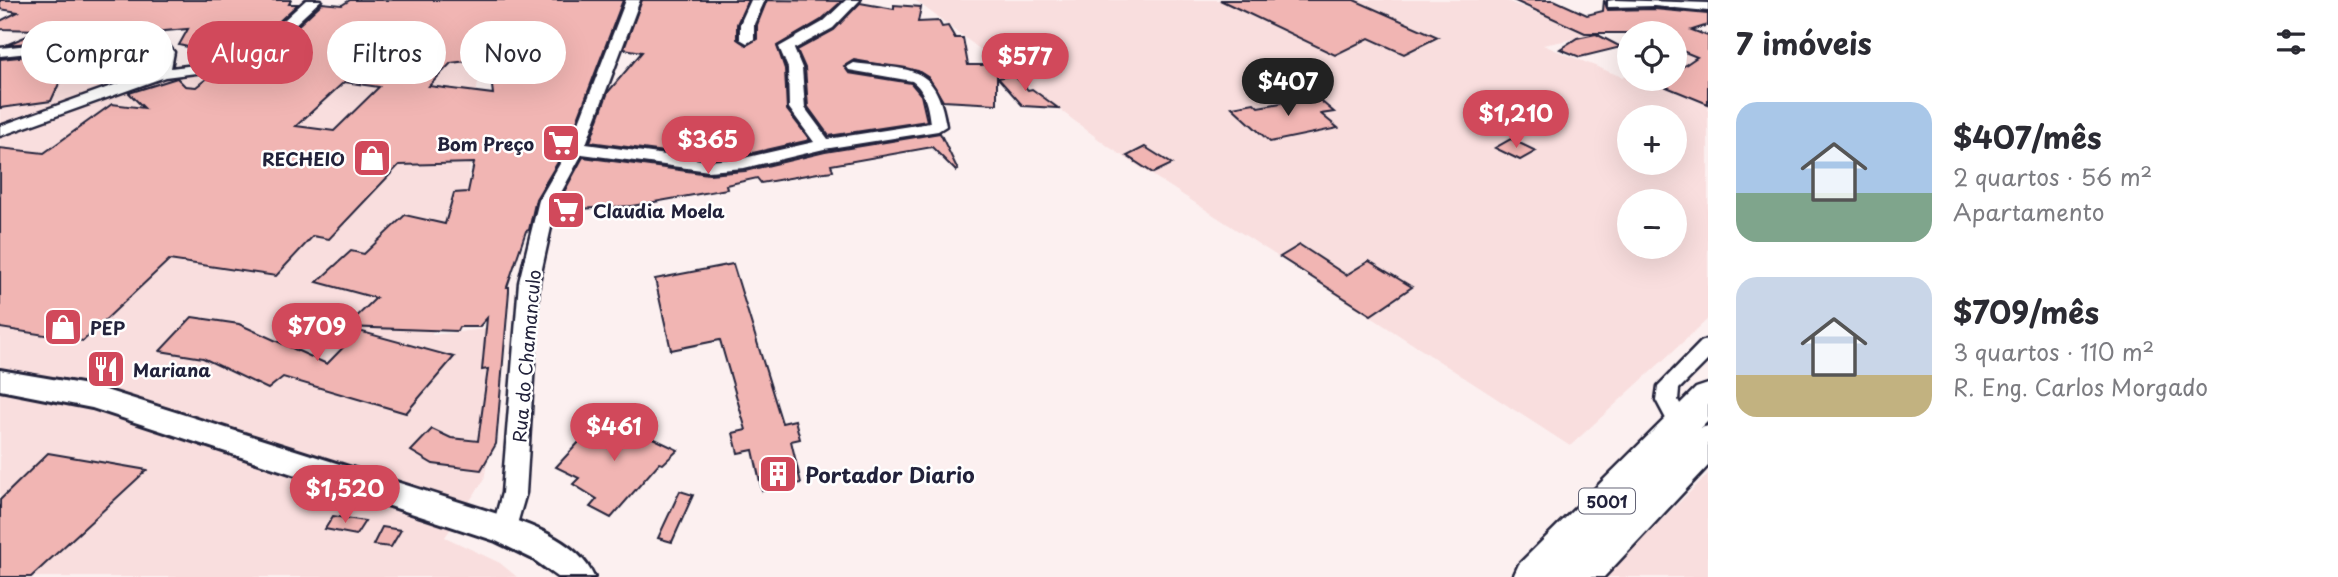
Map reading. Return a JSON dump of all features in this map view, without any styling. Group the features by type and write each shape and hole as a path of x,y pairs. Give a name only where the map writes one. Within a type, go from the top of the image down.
{"highway":[{"name":"5001","path":"1577,577 1693,472 1694,433 1708,398"},
{"name":"5001","path":"1534,577 1694,433"}],"street":[{"path":"173,72 204,68 259,52 314,0"},
{"name":"Rua do Chamanculo","path":"504,530 514,494 529,282 548,200 579,143 633,0"},
{"path":"747,39 747,24 758,0"},
{"path":"824,144 797,108 795,68 786,47 828,24 853,0"},
{"path":"1613,4 1654,2 1708,7"},
{"path":"0,52 21,50"},
{"path":"579,143 709,166 744,163 824,144 935,128 939,123 935,105 925,83 916,77 854,67"},
{"path":"0,131 132,84"},
{"path":"1694,433 1668,400 1669,386 1708,347"},
{"path":"0,380 93,397 504,530 541,547 572,568 578,577"}],"shaded area":[{"path":"915,0 1504,0 1595,35 1543,45 1617,75 1617,91 1687,91 1687,45 1708,35 1708,319 1570,446 1109,147"},
{"path":"313,46 327,47 327,84 446,84 446,52 460,52 460,84 478,84 468,190 432,335 486,329 488,457 484,480 445,537 500,563 517,577 0,577 0,80 21,77 21,84 173,84 173,73 187,69 187,84 313,84"},
{"path":"1708,474 1708,577 1604,577"}],"building":[{"path":"0,0 291,0 289,4 298,4 279,21 187,21 187,29 173,30 173,21 21,21 21,30 0,29 0,21 18,12 0,9"},
{"path":"350,0 623,0 567,147 536,199 529,230 526,231 507,287 509,291 496,444 481,470 433,464 411,451 432,429 451,438 478,441 488,369 482,370 487,318 479,327 459,327 457,331 346,327 376,298 317,282 351,251 364,254 405,215 445,224 454,193 468,192 474,163 399,165 329,239 313,236 276,276 169,260 83,341 0,328 0,148 44,153 112,104 144,108 129,93 158,84 173,84 173,79 177,78 185,86 196,87 200,84 313,84 313,21 303,21 322,3 342,5","holes":["327,21 446,21 446,68 451,63 460,62 460,21 566,21 566,84 492,86 493,94 429,86 431,84 358,84 379,87 334,131 296,126 342,84 327,84"]},
{"path":"642,0 748,0 737,24 737,39 746,45 757,39 757,25 767,0 842,1 821,20 777,46 785,69 787,110 810,140 744,155 709,158 590,142 608,92 642,52 624,49"},
{"path":"1220,0 1354,0 1438,37 1404,54 1369,38 1335,55"},
{"path":"1513,0 1554,0 1587,15 1603,11 1604,0 1608,10 1654,9 1708,14 1708,25 1692,30 1708,36 1708,104 1676,91 1687,91 1687,64 1697,57 1687,53 1687,21 1617,21 1617,33 1585,33"},
{"path":"860,3 894,9 894,5 921,7 918,22 939,21 942,27 948,26 955,38 963,38 968,65 982,65 997,60 997,104 943,101 929,78 918,71 854,60 844,66 849,73 911,83 921,95 927,121 829,136 808,107 805,68 797,50 834,30"},
{"path":"187,31 187,47 179,45"},
{"path":"1596,34 1617,45 1617,48 1580,57 1560,49 1577,38"},
{"path":"21,39 21,44 6,45"},
{"path":"21,57 21,84 59,84 51,101 0,108 0,59"},
{"path":"1014,75 1028,90 1032,89 1058,108 1023,106 998,78"},
{"path":"1316,97 1334,112 1321,114 1338,128 1270,142 1232,107 1254,103 1258,107"},
{"path":"940,133 958,170 956,171 932,147 831,165 833,171 761,183 757,178 726,185 727,189 632,206 578,209 575,214 557,214 559,201 583,157 709,174 745,171 825,152"},
{"path":"1511,139 1536,151 1520,160 1495,148"},
{"path":"1145,147 1172,164 1153,173 1127,156"},
{"path":"1300,245 1346,275 1369,261 1412,287 1371,315 1280,257"},
{"path":"733,264 782,423 795,420 800,439 791,441 801,483 762,491 753,450 738,453 733,433 746,430 720,340 671,350 655,279"},
{"path":"192,317 239,324 327,364 359,331 454,357 406,413 283,377 268,389 203,358 160,351"},
{"path":"604,415 678,450 663,464 659,463 611,518 590,507 597,499 573,484 579,478 556,467"},
{"path":"48,453 147,470 31,577 0,577 0,500"},
{"path":"680,491 693,495 672,542 658,538"},
{"path":"333,516 365,521 356,535 325,529"},
{"path":"382,527 401,530 391,547 373,545"}],"place":[{"name":"Bom Preço","path":"561,143"},
{"name":"RECHEIO","path":"372,158"},
{"name":"Claudia Moela","path":"566,210"},
{"name":"PEP","path":"63,327"},
{"name":"Mariana","path":"106,369"},
{"name":"Portador Diario","path":"778,474"}]}
